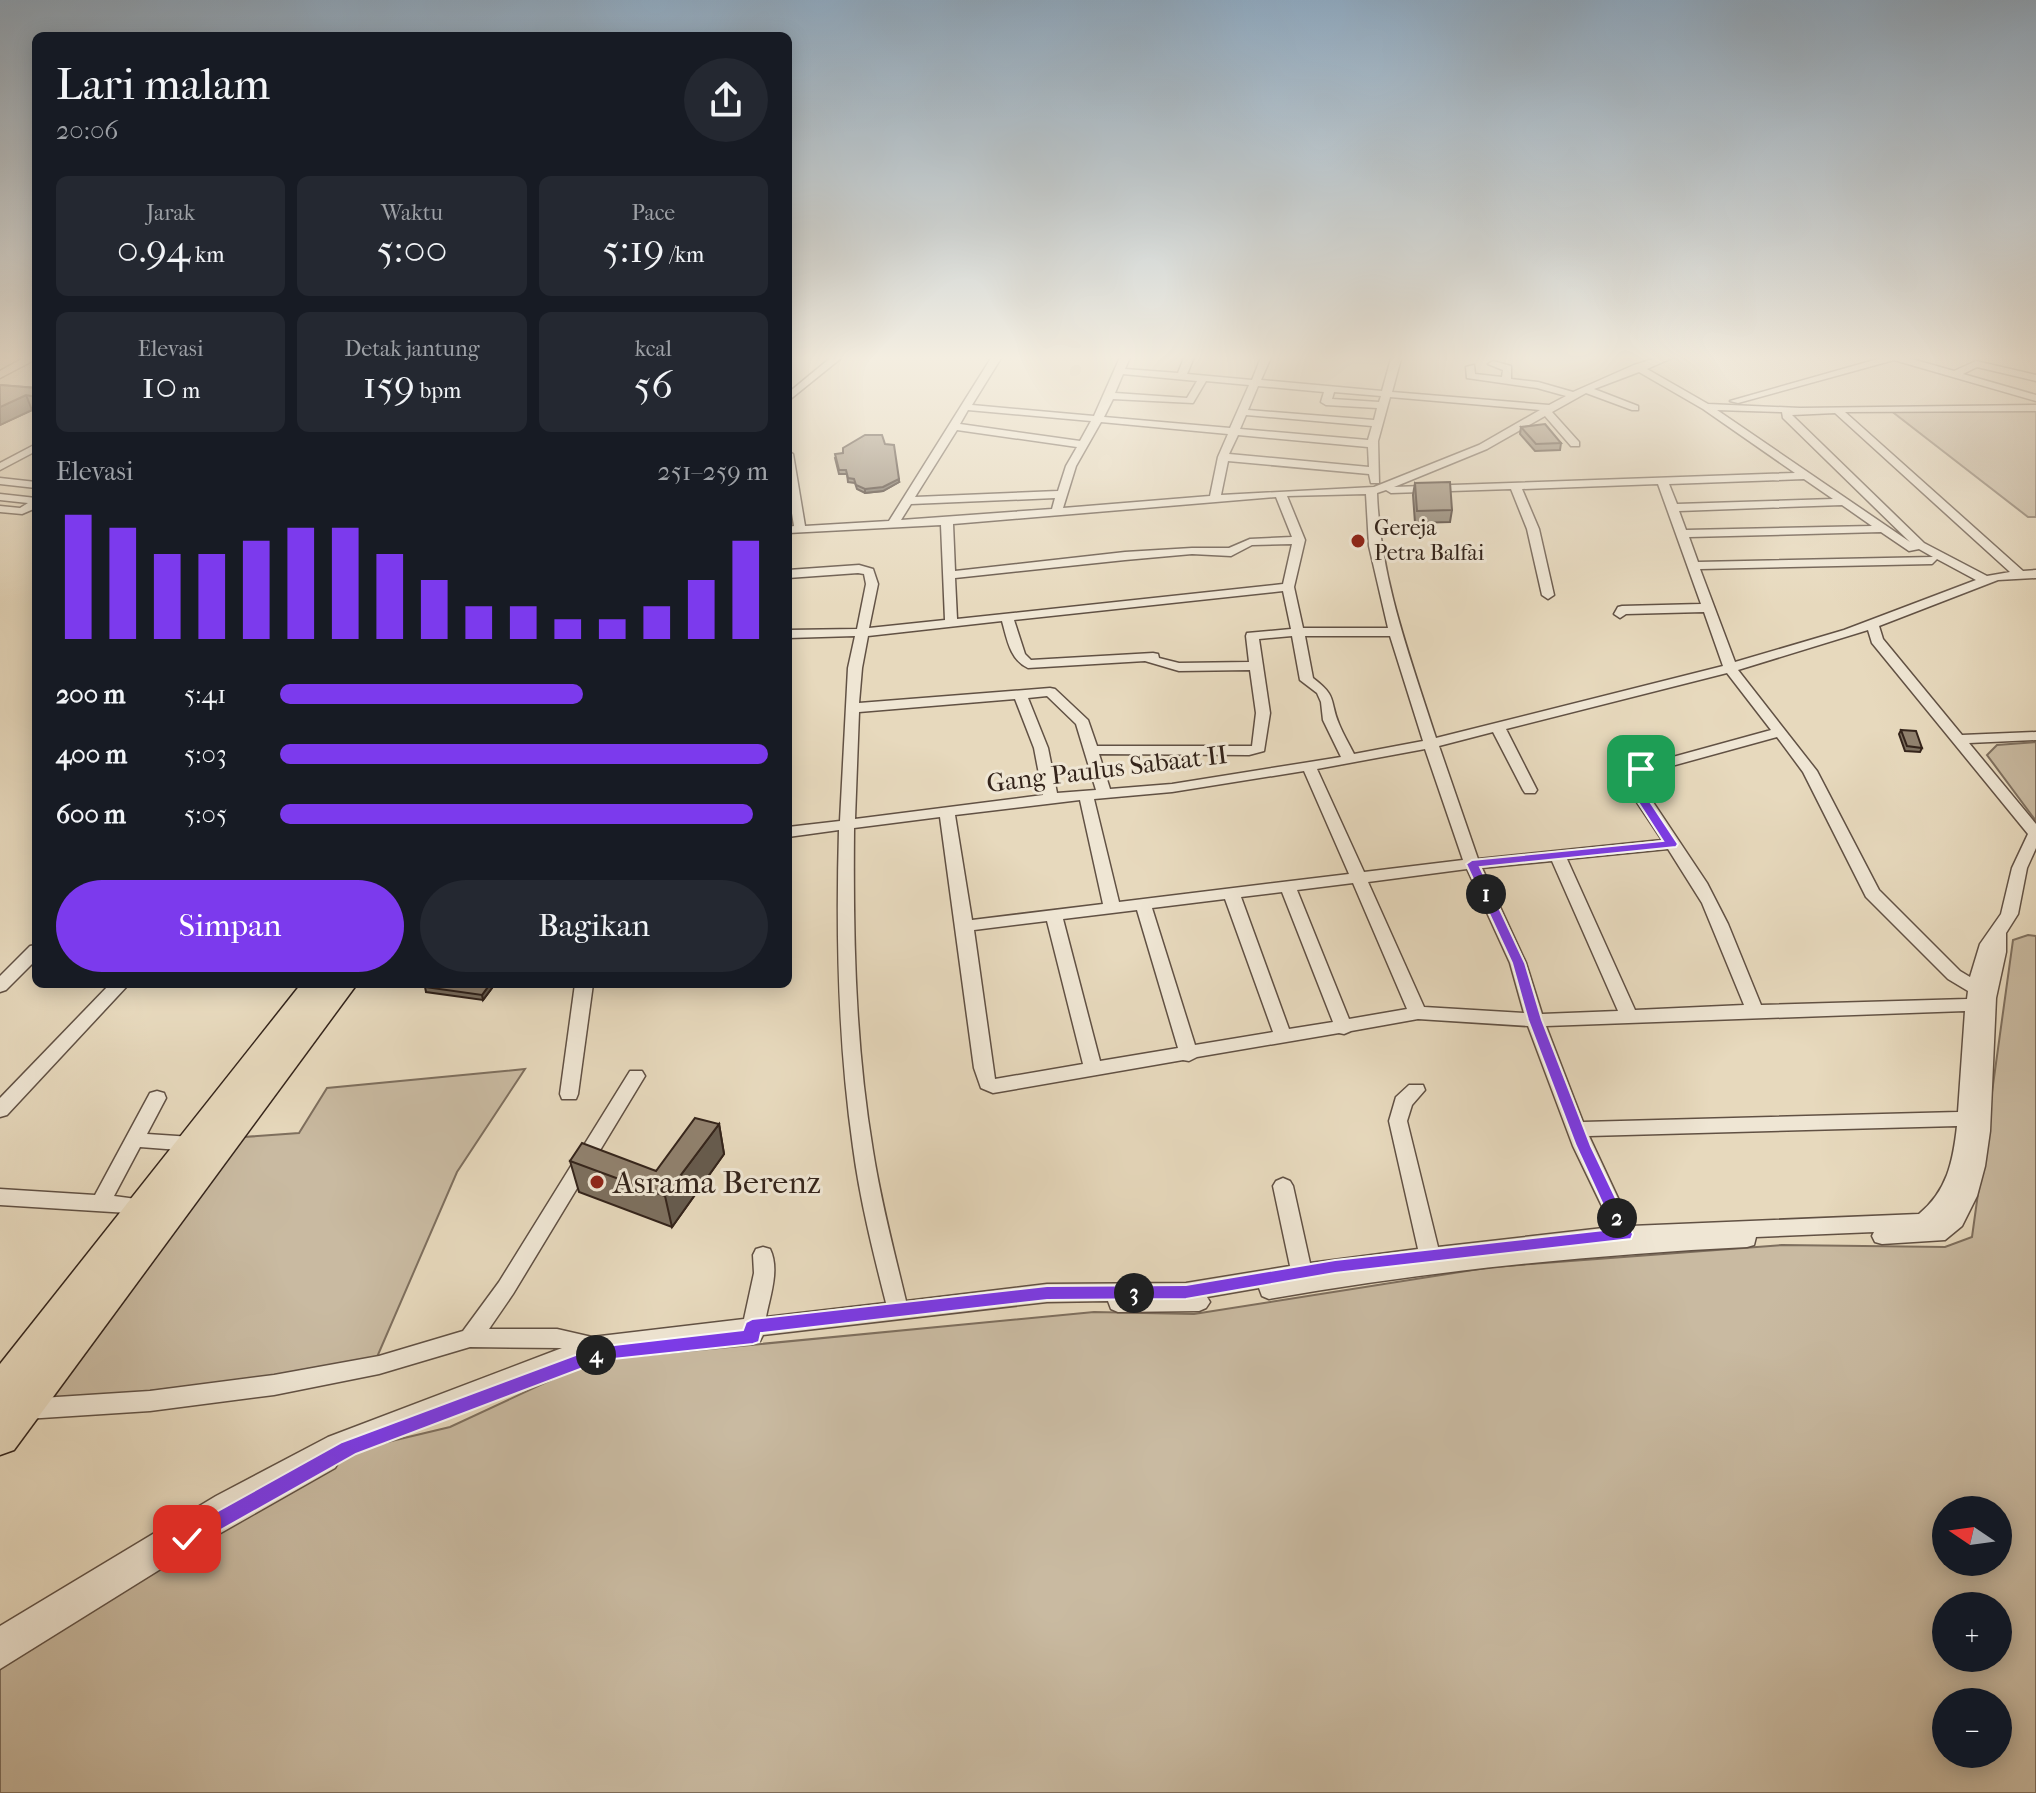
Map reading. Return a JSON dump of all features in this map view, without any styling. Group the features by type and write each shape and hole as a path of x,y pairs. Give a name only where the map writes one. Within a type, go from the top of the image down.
{"highway":[{"path":"6,1400 144,1206 314,988"},
{"path":"6,1400 339,988"}],"street":[{"path":"892,525 945,439"},
{"path":"1040,439 1083,445"},
{"path":"1056,513 1061,494 1086,439"},
{"path":"1215,498 1230,439"},
{"path":"1305,439 1373,444"},
{"path":"1374,439 1375,490 1371,525 1393,632 1472,864 1518,963 1535,1020 1577,1129 1628,1240"},
{"path":"1375,490 1497,439"},
{"path":"1571,439 1575,444"},
{"path":"1751,439 1881,529 1932,560 1982,583"},
{"path":"1812,439 1920,545 1982,583"},
{"path":"1869,439 2019,574"},
{"path":"0,467 32,449"},
{"path":"1223,457 1374,471"},
{"path":"792,508 794,530 1056,513 1280,493 1516,488 1805,476"},
{"path":"0,481 32,485"},
{"path":"1663,482 1730,668 1781,732 1820,789 1872,893 1929,952 1982,998"},
{"path":"1516,488 1533,529 1548,595"},
{"path":"1280,493 1299,540 1288,587 1307,680 1322,691 1328,702 1330,720 1349,759"},
{"path":"905,501 1061,494"},
{"path":"0,497 32,501"},
{"path":"1671,508 1841,502"},
{"path":"0,509 22,511 32,505"},
{"path":"947,521 951,623"},
{"path":"1680,534 1881,529"},
{"path":"951,575 1125,556 1237,551 1250,542 1299,540"},
{"path":"1693,566 1932,560"},
{"path":"792,574 859,569 869,572 872,584 855,668 852,708 846,824 847,963 863,1149 898,1310"},
{"name":"Gang Paulus Sabaat II","path":"792,831 1051,798 1185,786 1429,744 1730,668 1872,624 1982,583 2019,574 2036,574"},
{"path":"792,634 835,630 864,632 1288,587"},
{"path":"1620,614 1622,610 1710,608"},
{"path":"1007,618 1019,655 1028,664 1130,656 1153,657 1151,660 1169,666 1256,666"},
{"path":"752,1332 898,1310 1047,1293 1186,1292 1242,1286 1302,1272 1628,1240 1923,1222 1939,1214 1949,1198 1965,1145 1982,998 2000,947 1998,934 2015,899 2018,871 2036,834 1877,640 1872,624"},
{"path":"1093,750 1249,751 1259,748 1264,725 1251,639 1254,634 1393,632"},
{"path":"852,708 1020,694 1055,694 1083,723 1104,794"},
{"path":"1020,694 1041,748 1051,798"},
{"path":"1498,727 1530,790"},
{"path":"1755,1011 1718,917 1630,778 1634,772 1781,732"},
{"path":"1960,739 2036,736"},
{"path":"1309,766 1418,1013"},
{"path":"1086,796 1112,908"},
{"path":"947,812 987,1083 1001,1086 1418,1013 1535,1020 1982,998"},
{"path":"965,926 1557,854 1672,844"},
{"path":"1557,854 1628,1014"},
{"path":"1288,887 1344,1028"},
{"path":"1231,893 1283,1036"},
{"path":"1143,904 1189,1055"},
{"path":"1054,917 1093,1069"},
{"path":"0,986 32,954"},
{"path":"0,1110 116,988"},
{"path":"569,1094 583,988"},
{"path":"1628,1240 1929,1235 1946,1230 1962,1208 1978,1149 1982,998"},
{"path":"470,1338 506,1288 636,1076"},
{"path":"1416,1090 1403,1102 1398,1121 1430,1261"},
{"path":"101,1202 157,1098"},
{"path":"1577,1129 1966,1119"},
{"path":"136,1140 192,1144"},
{"path":"1283,1186 1302,1272"},
{"path":"0,1197 144,1206"},
{"path":"752,1332 764,1273 763,1255"},
{"path":"0,1656 187,1539 349,1448 598,1349 1050,1303 1194,1302 1430,1261"},
{"path":"6,1400 150,1401 274,1385 379,1365 470,1338 557,1338 598,1349"},
{"path":"0,1640 272,1477 348,1439 444,1408"}],"shaded area":[{"path":"1927,439 2036,439 2036,517 2028,517"},
{"path":"2036,742 2036,821 1987,755 1997,745"},
{"path":"2036,936 2036,1793 0,1793 0,1668 333,1455 450,1427 594,1360 1094,1312 1194,1314 1492,1267 1782,1245 1945,1247 1972,1237 2013,940"},
{"path":"525,1069 457,1172 374,1364 82,1399 49,1396 244,1137 299,1133 327,1088"}],"building":[{"path":"859,439 883,439 885,444 894,445 899,479 883,487 865,489 856,485 854,479 848,478 846,470 839,470 835,454 843,453 843,448"},
{"path":"1531,439 1557,439 1561,443 1536,444"},
{"path":"1450,482 1452,510 1417,511 1415,483"},
{"path":"1901,730 1916,731 1922,748 1907,746"},
{"path":"432,988 487,988 482,995"},
{"path":"695,1118 719,1124 665,1196 570,1161 582,1143 656,1171"}],"place":[{"name":"Gereja Petra Balfai","path":"1358,541"},
{"name":"Asrama Berenz","path":"597,1182"}],"route":[{"path":"187,1539 349,1448 395,1428 604,1353 753,1337 752,1327 1047,1293 1186,1292 1242,1286 1335,1267 1625,1234 1583,1146 1535,1020 1518,963 1472,864 1672,844 1631,782 1634,772 1641,769"}]}
